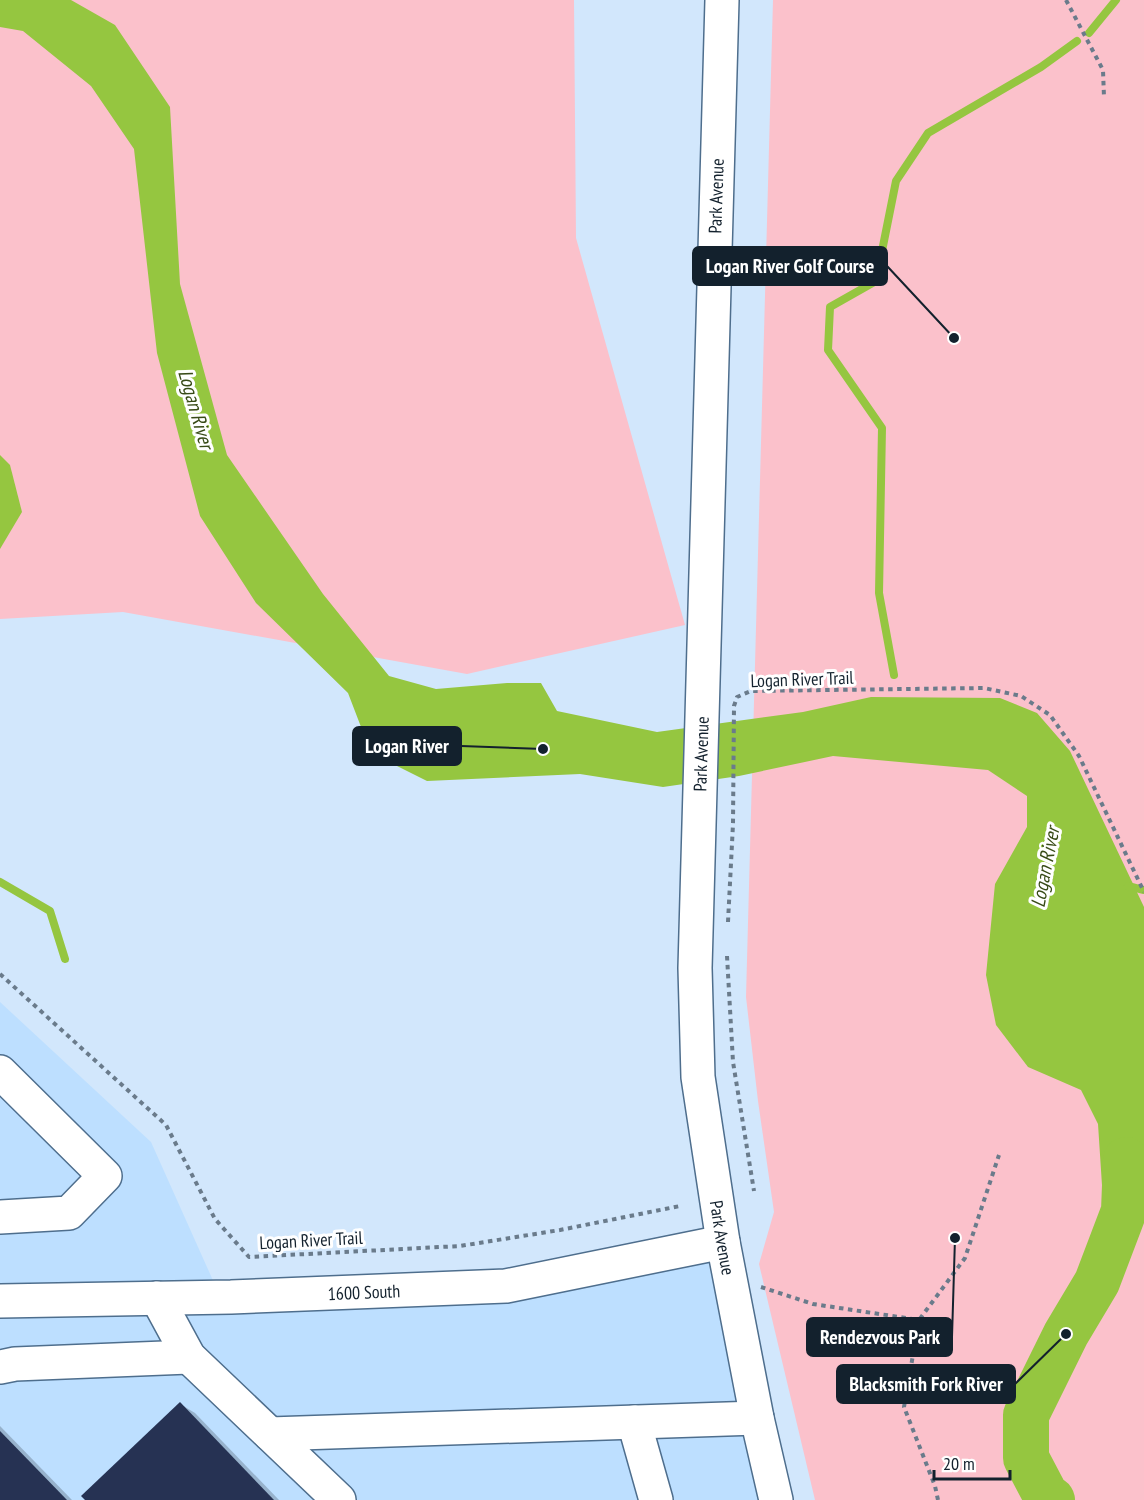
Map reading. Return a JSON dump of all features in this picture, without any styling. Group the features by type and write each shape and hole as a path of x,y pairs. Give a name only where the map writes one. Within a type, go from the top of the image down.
{"street":[{"name":"Park Avenue","path":"722,0 694,968 698,1077 723,1242 757,1418 776,1500"},
{"path":"0,1072 105,1176 69,1213 0,1217"},
{"name":"1600 South","path":"0,1301 506,1286 723,1242"},
{"path":"157,1298 189,1357 339,1500"},
{"path":"0,1367 189,1357"},
{"path":"270,1434 757,1418"},
{"path":"634,1422 656,1500"}],"path":[{"path":"1066,0 1103,70 1104,97"},
{"name":"Logan River Trail","path":"728,929 733,824 734,706 737,698 751,691 984,688 1021,696 1050,715 1079,756 1144,892"},
{"path":"727,952 733,1062 753,1191"},
{"name":"Logan River Trail","path":"0,974 166,1125 214,1219 249,1257 460,1246 560,1230 680,1206"},
{"path":"938,1500 904,1407 919,1320 965,1258 999,1155"},
{"path":"730,1277 813,1304 919,1320"}],"shaded area":[{"path":"0,0 574,0 576,238 685,625 467,674 123,612 0,619"},
{"path":"773,0 1144,0 1144,1500 815,1500 759,1264 774,1212 746,997"},
{"path":"0,1002 151,1142 228,1314 708,1261 765,1500 0,1500"}],"water":[{"path":"0,0 71,0 115,25 170,107 180,284 227,455 323,594 389,676 436,689 507,683 541,683 557,711 657,732 803,712 871,697 1000,698 1037,713 1070,751 1144,907 1144,1219 1132,1230 1104,1216 1098,1124 1081,1090 1028,1067 996,1025 986,975 995,884 1027,827 1027,796 988,770 833,756 739,776 663,787 580,774 427,781 371,753 348,693 256,603 200,516 157,353 134,149 91,86 23,31 0,27"},
{"path":"0,455 10,465 22,512 0,549"}],"building":[{"path":"180,1402 274,1500 85,1500 81,1496"},
{"path":"0,1431 67,1500 0,1500"}],"waterway":[{"path":"1089,33 1116,0"},
{"path":"894,675 879,593 882,428 828,350 830,307 876,281 896,181 928,133 1041,67 1077,41"},
{"path":"0,882 50,911 65,959"},
{"path":"1128,886 1144,890"},
{"path":"1052,1500 1046,1496 1026,1458 1026,1415 1066,1334 1097,1282 1124,1211 1126,1160"}],"place":[{"name":"Logan River Golf Course","path":"954,338"},
{"name":"Logan River","path":"543,749"},
{"name":"Rendezvous Park","path":"955,1238"},
{"name":"Blacksmith Fork River","path":"1066,1334"}]}
